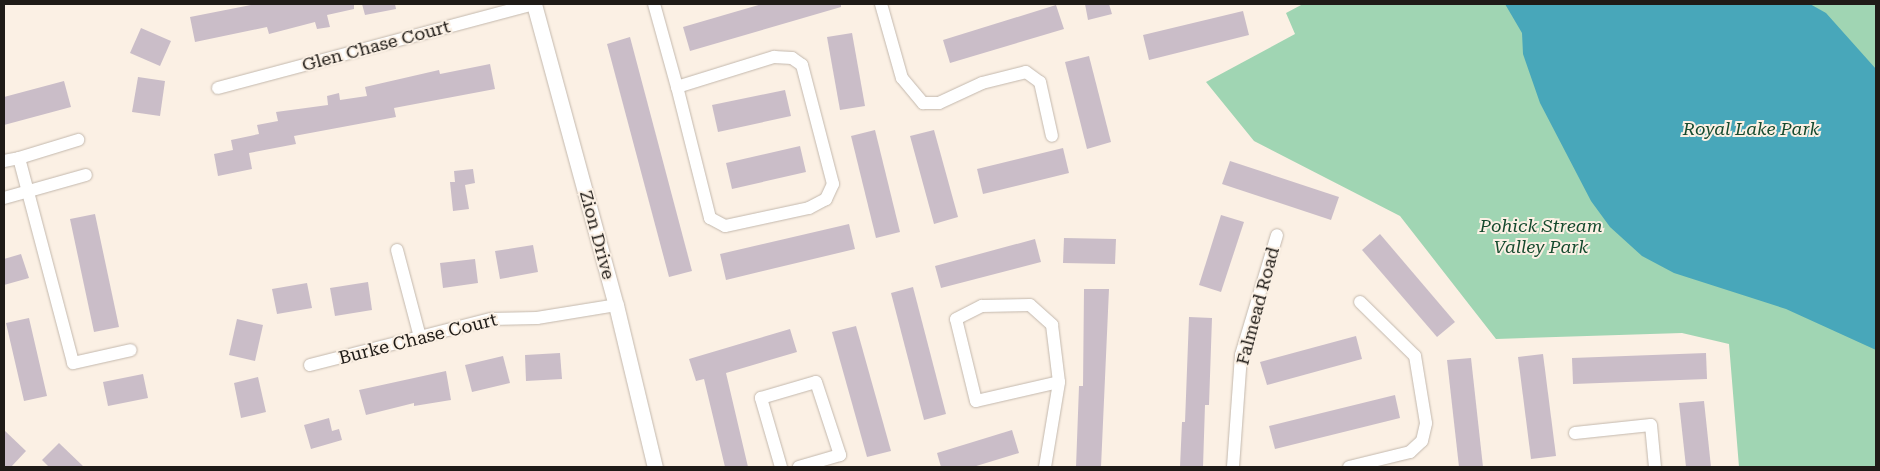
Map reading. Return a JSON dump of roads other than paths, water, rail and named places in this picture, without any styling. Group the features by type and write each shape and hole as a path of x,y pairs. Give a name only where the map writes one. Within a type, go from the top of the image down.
{"street":[{"name":"Glen Chase Court","path":"218,88 534,4"},
{"name":"Zion Drive","path":"534,4 616,305 655,467"},
{"path":"654,4 710,218 725,226 808,208 826,199 833,184 828,159 802,66 792,58 774,57 677,87"},
{"path":"881,4 902,78 923,103 939,103 982,83 1026,72 1040,82 1052,136"},
{"path":"4,161 78,140"},
{"path":"18,158 73,363 131,350"},
{"path":"4,198 86,175"},
{"name":"Falmead Road","path":"1233,467 1241,355 1277,235"},
{"path":"396,250 420,337"},
{"path":"1350,467 1410,452 1422,441 1426,423 1415,356 1360,302"},
{"name":"Burke Chase Court","path":"310,365 491,319 537,318 616,305"},
{"path":"1045,467 1059,382 1052,325 1030,305 982,306 956,319 976,401 1059,382"},
{"path":"781,467 761,398 816,382 840,455 799,467"},
{"path":"1575,433 1651,425 1655,467"}],"water":[{"name":"Royal Lake Park","path":"1505,4 1810,4 1826,13 1876,69 1876,350 1786,309 1674,273 1642,256 1610,227 1591,201 1540,103 1523,54 1522,33"}],"park label":[{"name":"Pohick Stream Valley Park","path":"1541,237"}]}
